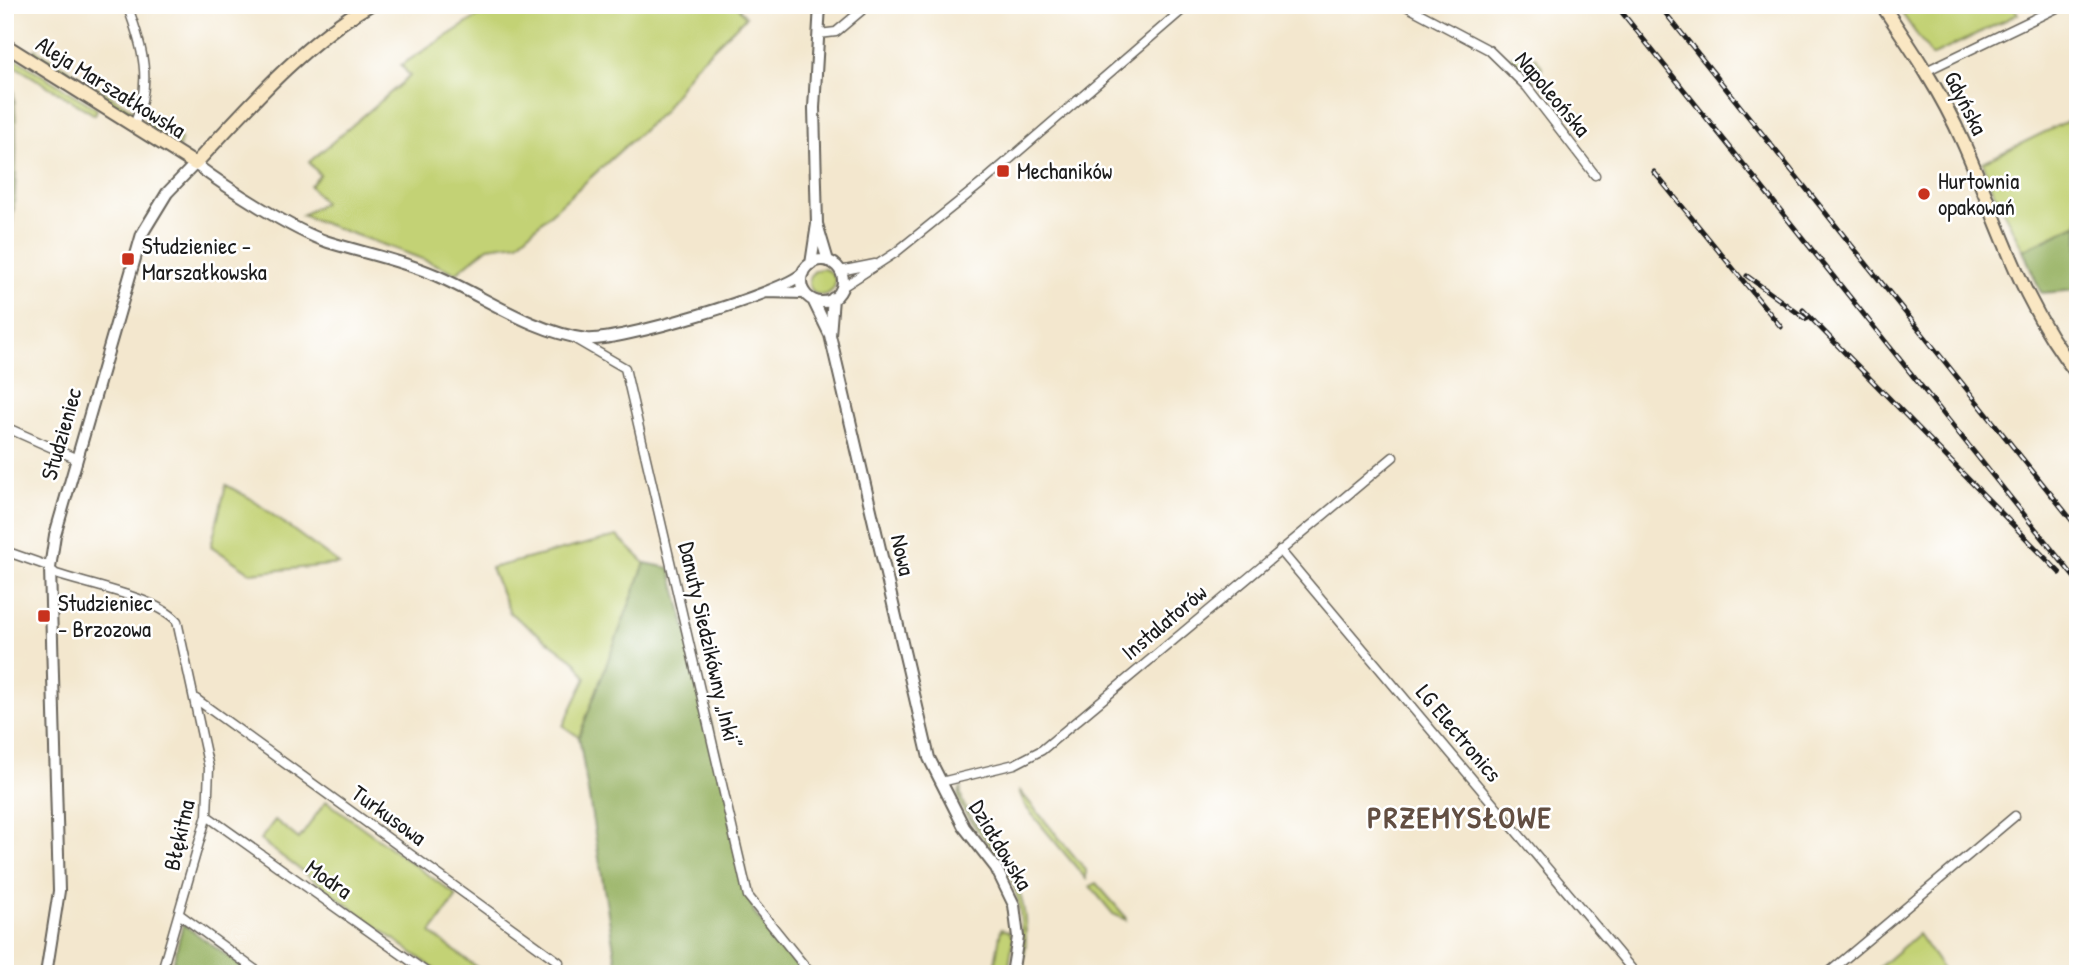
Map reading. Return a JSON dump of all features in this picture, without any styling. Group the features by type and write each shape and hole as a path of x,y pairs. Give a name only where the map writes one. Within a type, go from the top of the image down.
{"main road":[{"name":"Studzieniec","path":"195,164 318,41 369,5"},
{"name":"Gdyńska","path":"1882,5 1926,71 1964,144 2035,314 2078,375"},
{"name":"Aleja Marszałkowska","path":"5,45 195,164"}],"street":[{"path":"127,5 137,31 145,76 145,94 134,125"},
{"path":"809,297 801,285 817,224 814,108 820,5"},
{"path":"819,34 836,32 868,5"},
{"path":"766,292 809,297 823,302 833,298 841,288 874,264 895,253 982,183 1188,5"},
{"name":"Napoleońska","path":"1404,5 1489,50 1527,87 1595,175"},
{"path":"1926,71 2063,5"},
{"path":"195,164 296,228 327,242 435,275 535,326 569,336 600,340 634,334 766,292 796,280 807,268 828,261"},
{"name":"Studzieniec","path":"46,974 59,891 50,568 55,535 75,458 142,234 167,193 195,164"},
{"path":"817,224 828,261 840,271 841,288"},
{"path":"840,271 874,264"},
{"name":"Nowa","path":"809,297 830,335 923,734 941,782"},
{"name":"Nowa","path":"830,335 833,298"},
{"name":"Danuty Siedzikówny „Inki”","path":"569,336 625,368 748,897 811,974"},
{"path":"12,430 75,458"},
{"name":"Instalatorów","path":"941,782 1015,764 1042,750 1393,457"},
{"name":"LG Electronics","path":"1280,550 1636,974"},
{"path":"5,551 50,568"},
{"name":"Błękitna","path":"50,568 56,574 150,604 170,613 177,621 209,768 207,816 161,974"},
{"name":"Turkusowa","path":"196,699 559,962"},
{"name":"Działdowska","path":"941,782 964,827 1006,885 1014,905 1018,937 1012,974"},
{"name":"Modra","path":"207,816 429,974"},
{"path":"1828,974 2015,816"},
{"path":"178,914 261,974"}],"green space":[{"path":"496,5 736,5 746,17 693,68 663,112 518,243 488,247 456,273 302,215 324,203 310,186 320,175 309,162 410,76 401,65"},
{"path":"1896,5 2013,5 2018,14 1932,56"},
{"path":"35,49 82,78 78,83 32,56"},
{"path":"5,52 97,109 95,115 5,60"},
{"path":"1510,56 1536,58 1542,67 1539,77 1532,80 1522,77 1508,60"},
{"path":"5,74 12,78 16,181 10,243 5,250"},
{"path":"89,82 134,111 122,112 84,88"},
{"path":"2078,116 2078,224 2023,250 1991,187 1983,162"},
{"path":"145,117 181,139 179,147 146,127"},
{"path":"2078,224 2078,290 2041,293 2023,250"},
{"path":"822,269 831,273 835,282 831,291 822,295 813,291 809,282 813,273"},
{"path":"226,485 250,498 339,564 251,573 211,546"},
{"path":"617,536 645,563 579,737 563,726 586,678 576,662 510,613 491,568"},
{"path":"645,563 670,568 726,780 754,913 804,974 618,974 579,737"},
{"path":"961,787 961,796 970,816 1002,856 1019,890 1026,931 1021,974 1017,974 1021,944 1020,914 1013,885 999,858 960,804 958,796"},
{"path":"1019,790 1086,870 1086,879 1025,806"},
{"path":"326,801 457,896 431,933 486,974 441,974 260,840 275,820 299,839"},
{"path":"1096,883 1126,920 1113,914 1090,886"},
{"path":"183,924 252,974 187,974 173,963"},
{"path":"1001,929 1009,931 1013,939 1009,967 1002,971 994,969"},
{"path":"1918,934 1946,974 1879,974 1876,970"}],"railway":[{"path":"1616,5 2078,582"},
{"path":"1659,5 2078,528"},
{"path":"1654,172 1781,327"},
{"path":"1747,276 1806,319"},
{"path":"1803,310 2060,573"}],"place":[{"name":"Mechaników","path":"1003,171"},
{"name":"Hurtownia opakowań","path":"1924,194"},
{"name":"Studzieniec - Marszałkowska","path":"128,259"},
{"name":"Studzieniec - Brzozowa","path":"44,616"}],"district":[{"name":"PRZEMYSŁOWE","path":"1460,818"}]}
